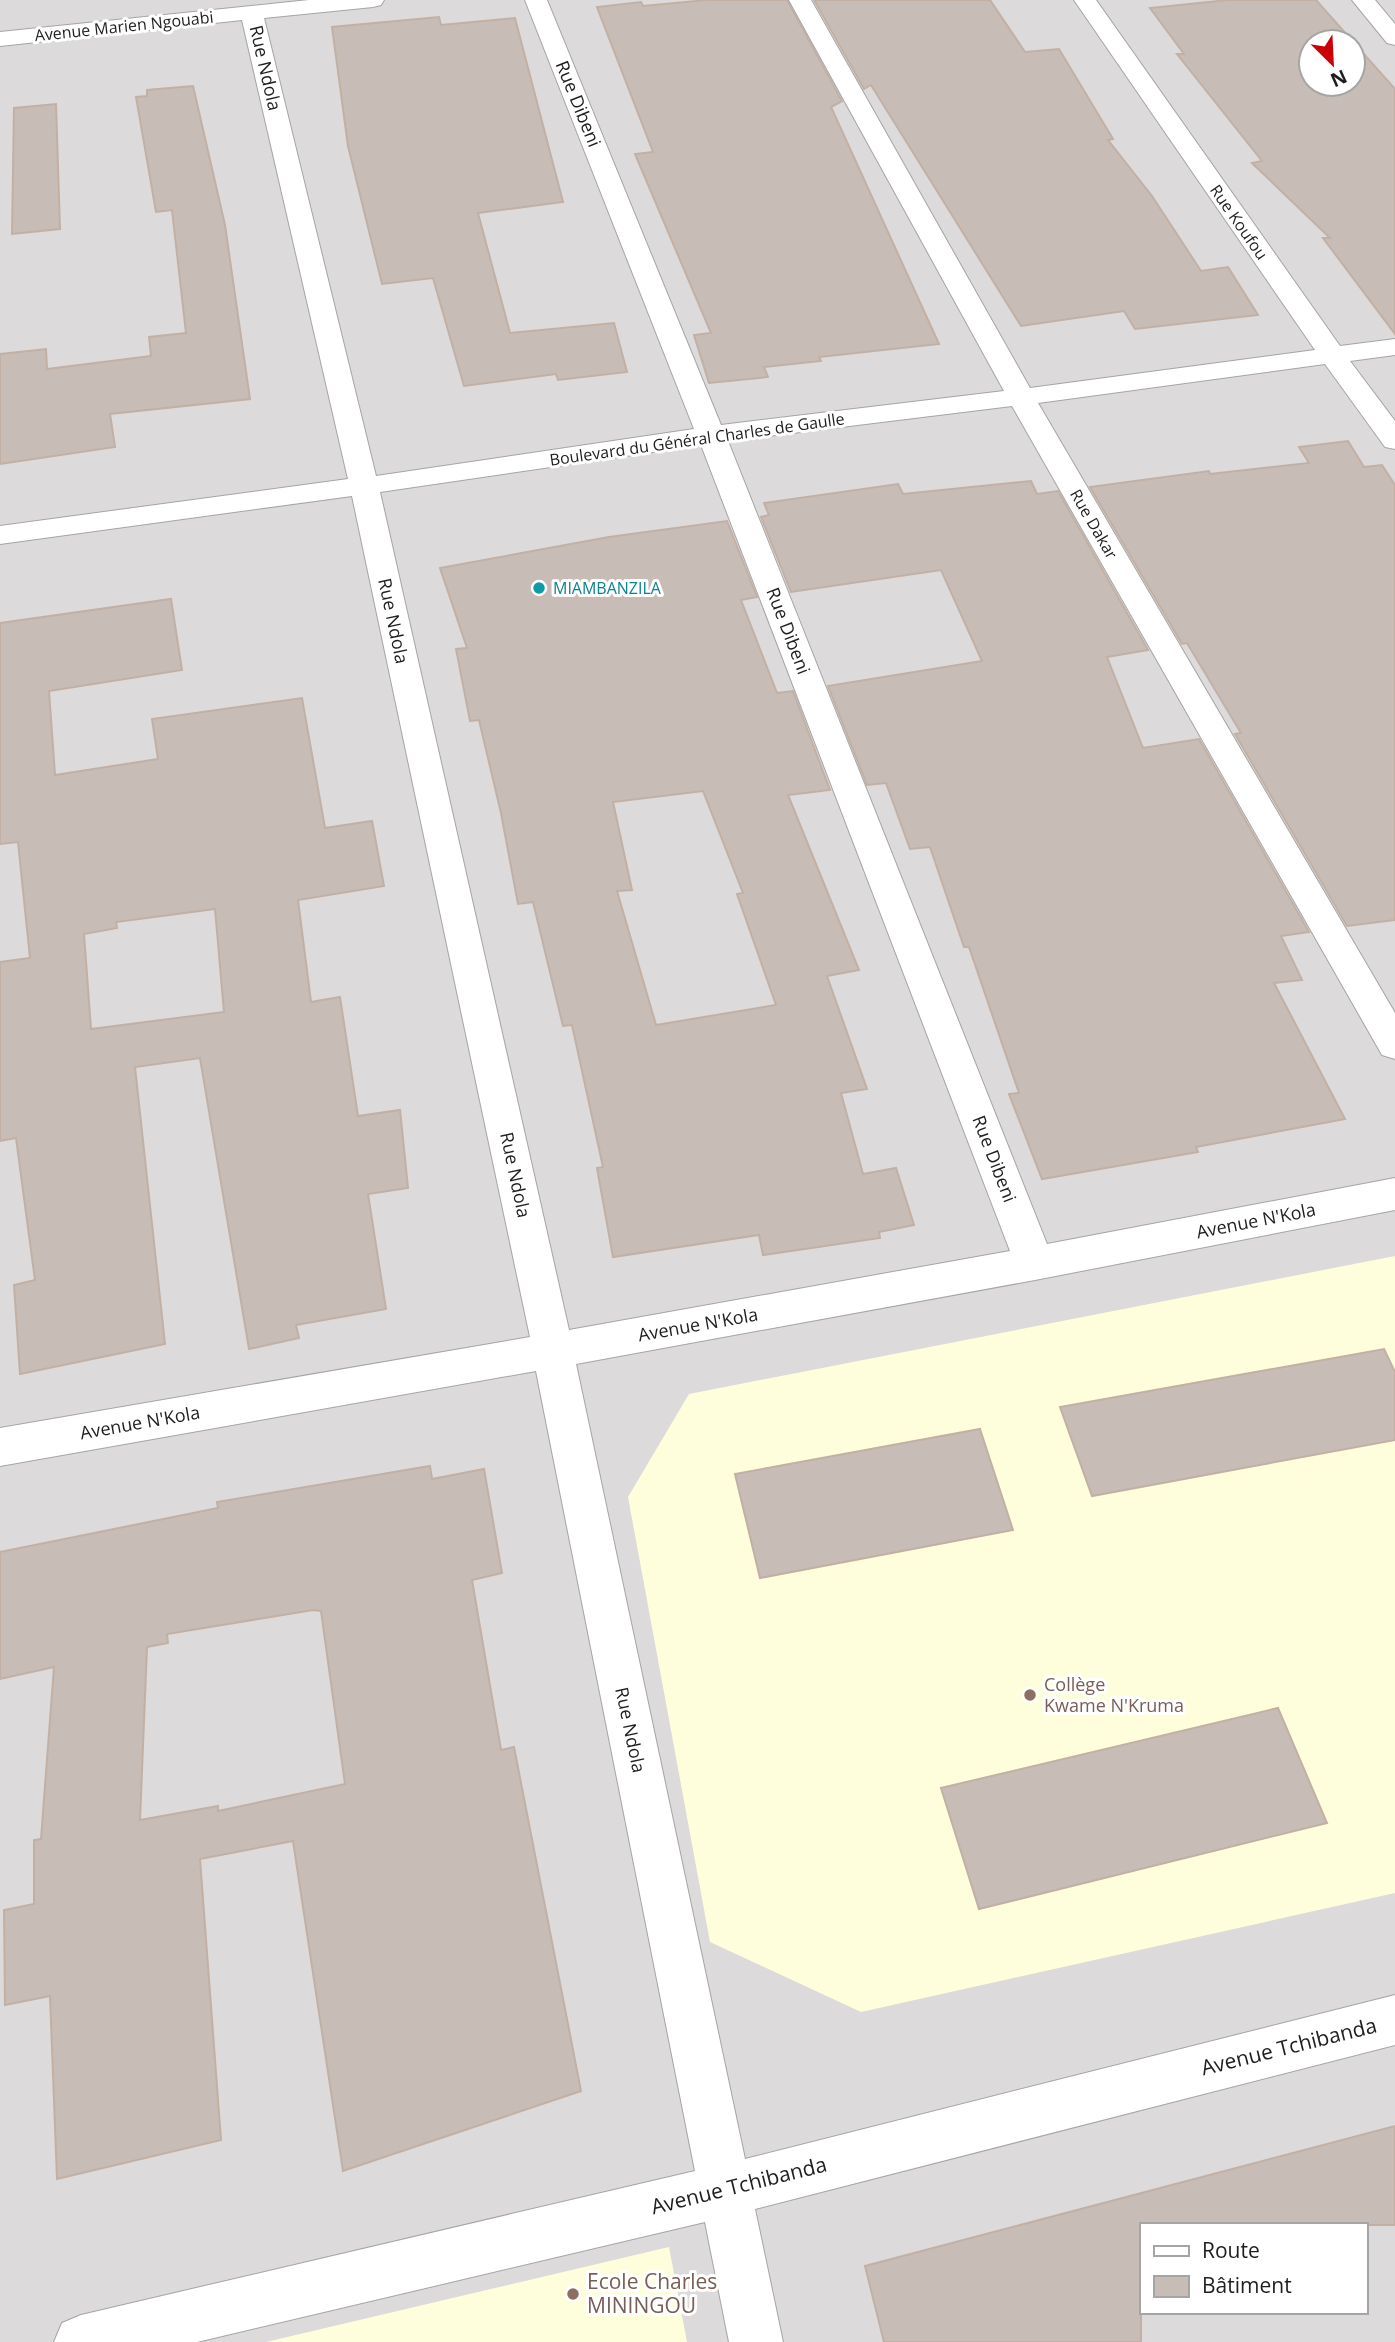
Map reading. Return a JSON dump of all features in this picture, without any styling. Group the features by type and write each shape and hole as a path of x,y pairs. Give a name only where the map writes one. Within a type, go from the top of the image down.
{"street":[{"name":"Avenue Marien Ngouabi","path":"0,40 373,0"},
{"name":"Rue Dibeni","path":"536,0 711,435 1035,1264"},
{"name":"Rue Dakar","path":"800,0 1021,397 1395,1045"},
{"name":"Rue Koufou","path":"1085,0 1395,441"},
{"path":"1363,0 1395,38"},
{"name":"Rue Ndola","path":"251,12 364,486 554,1352 755,2342"},
{"name":"Boulevard du Général Charles de Gaulle","path":"0,535 364,486 711,435 1395,347"},
{"name":"Avenue N'Kola","path":"0,1447 554,1352 1035,1264 1395,1194"},
{"name":"Avenue Tchibanda","path":"81,2342 724,2191 1395,2020"}],"shaded area":[{"path":"0,0 1395,0 1395,2342 0,2342"},
{"name":"Collège Kwame N'Kruma","path":"1395,1256 1395,1893 861,2012 710,1942 628,1497 689,1394"},
{"name":"Ecole Charles MININGOU","path":"669,2247 687,2342 266,2342"}],"building":[{"path":"707,0 787,0 842,101 831,107 939,344 819,357 821,361 764,367 768,377 709,383 694,335 711,333 635,154 653,152 597,7 641,2 643,6"},
{"path":"814,0 990,0 1025,52 1059,49 1113,139 1108,140 1152,196 1201,271 1228,267 1258,315 1135,329 1124,311 1021,326 871,85 864,89"},
{"path":"1228,0 1316,0 1341,28 1297,28 1297,98 1367,98 1367,57 1395,89 1395,334 1323,238 1330,238 1252,163 1262,161 1177,54 1184,54 1150,8"},
{"path":"439,17 441,25 515,18 563,202 478,213 510,333 614,323 627,372 558,380 556,374 464,386 433,278 382,284 348,146 332,27"},
{"path":"193,86 225,225 250,399 110,414 115,447 0,464 0,354 46,349 47,369 151,356 149,337 186,333 172,210 156,212 136,97 147,96 147,90"},
{"path":"56,104 60,229 12,234 14,108"},
{"path":"1348,441 1364,467 1382,465 1395,485 1395,920 1347,926 1235,734 1241,733 1187,643 1182,644 1090,487 1209,471 1210,474 1309,463 1299,447"},
{"path":"1031,481 1037,494 1058,491 1148,650 1107,657 1143,748 1199,739 1309,932 1281,936 1302,980 1274,983 1345,1119 1196,1147 1198,1152 1042,1179 1009,1094 1019,1093 969,947 964,947 930,847 910,849 886,783 867,785 828,686 982,661 941,570 791,592 761,517 769,515 764,503 898,484 903,494"},
{"path":"727,521 757,597 741,600 777,693 793,691 830,790 788,795 859,970 827,976 867,1089 841,1093 863,1174 896,1168 914,1225 879,1232 880,1238 763,1255 759,1235 613,1257 597,1168 603,1167 572,1025 563,1026 533,902 518,904 501,813 479,720 470,721 456,649 467,648 440,568 609,537","holes":["703,791 743,893 737,894 776,1005 656,1025 617,891 632,890 613,802"]},
{"path":"171,599 182,670 49,691 55,775 158,759 152,719 302,698 325,828 372,821 384,886 298,900 311,1002 340,997 358,1116 400,1110 408,1188 368,1194 386,1309 296,1325 299,1338 249,1349 200,1058 135,1067 165,1344 20,1374 14,1285 35,1280 16,1138 0,1141 0,962 30,958 18,842 0,844 0,623","holes":["215,909 224,1012 91,1029 84,934 117,928 116,922"]},
{"path":"1384,1349 1395,1372 1395,1440 1092,1496 1060,1407"},
{"path":"980,1429 1013,1530 760,1578 735,1474"},
{"path":"430,1466 432,1479 484,1469 502,1573 472,1580 501,1750 514,1747 581,2091 343,2171 293,1841 200,1859 221,2140 57,2179 50,1996 5,2005 4,1910 34,1904 34,1840 41,1839 54,1667 0,1679 0,1552 218,1508 217,1502","holes":["313,1610 321,1611 345,1784 218,1811 218,1806 140,1820 147,1647 168,1643 167,1634"]},
{"path":"1278,1708 1327,1823 979,1909 941,1788"},
{"path":"1395,2126 1395,2225 1140,2223 1141,2342 884,2342 865,2266"}],"place":[{"name":"MIAMBANZILA","path":"539,588"},
{"name":"Collège Kwame N'Kruma","path":"1030,1695"},
{"name":"Ecole Charles MININGOU","path":"573,2294"}]}
